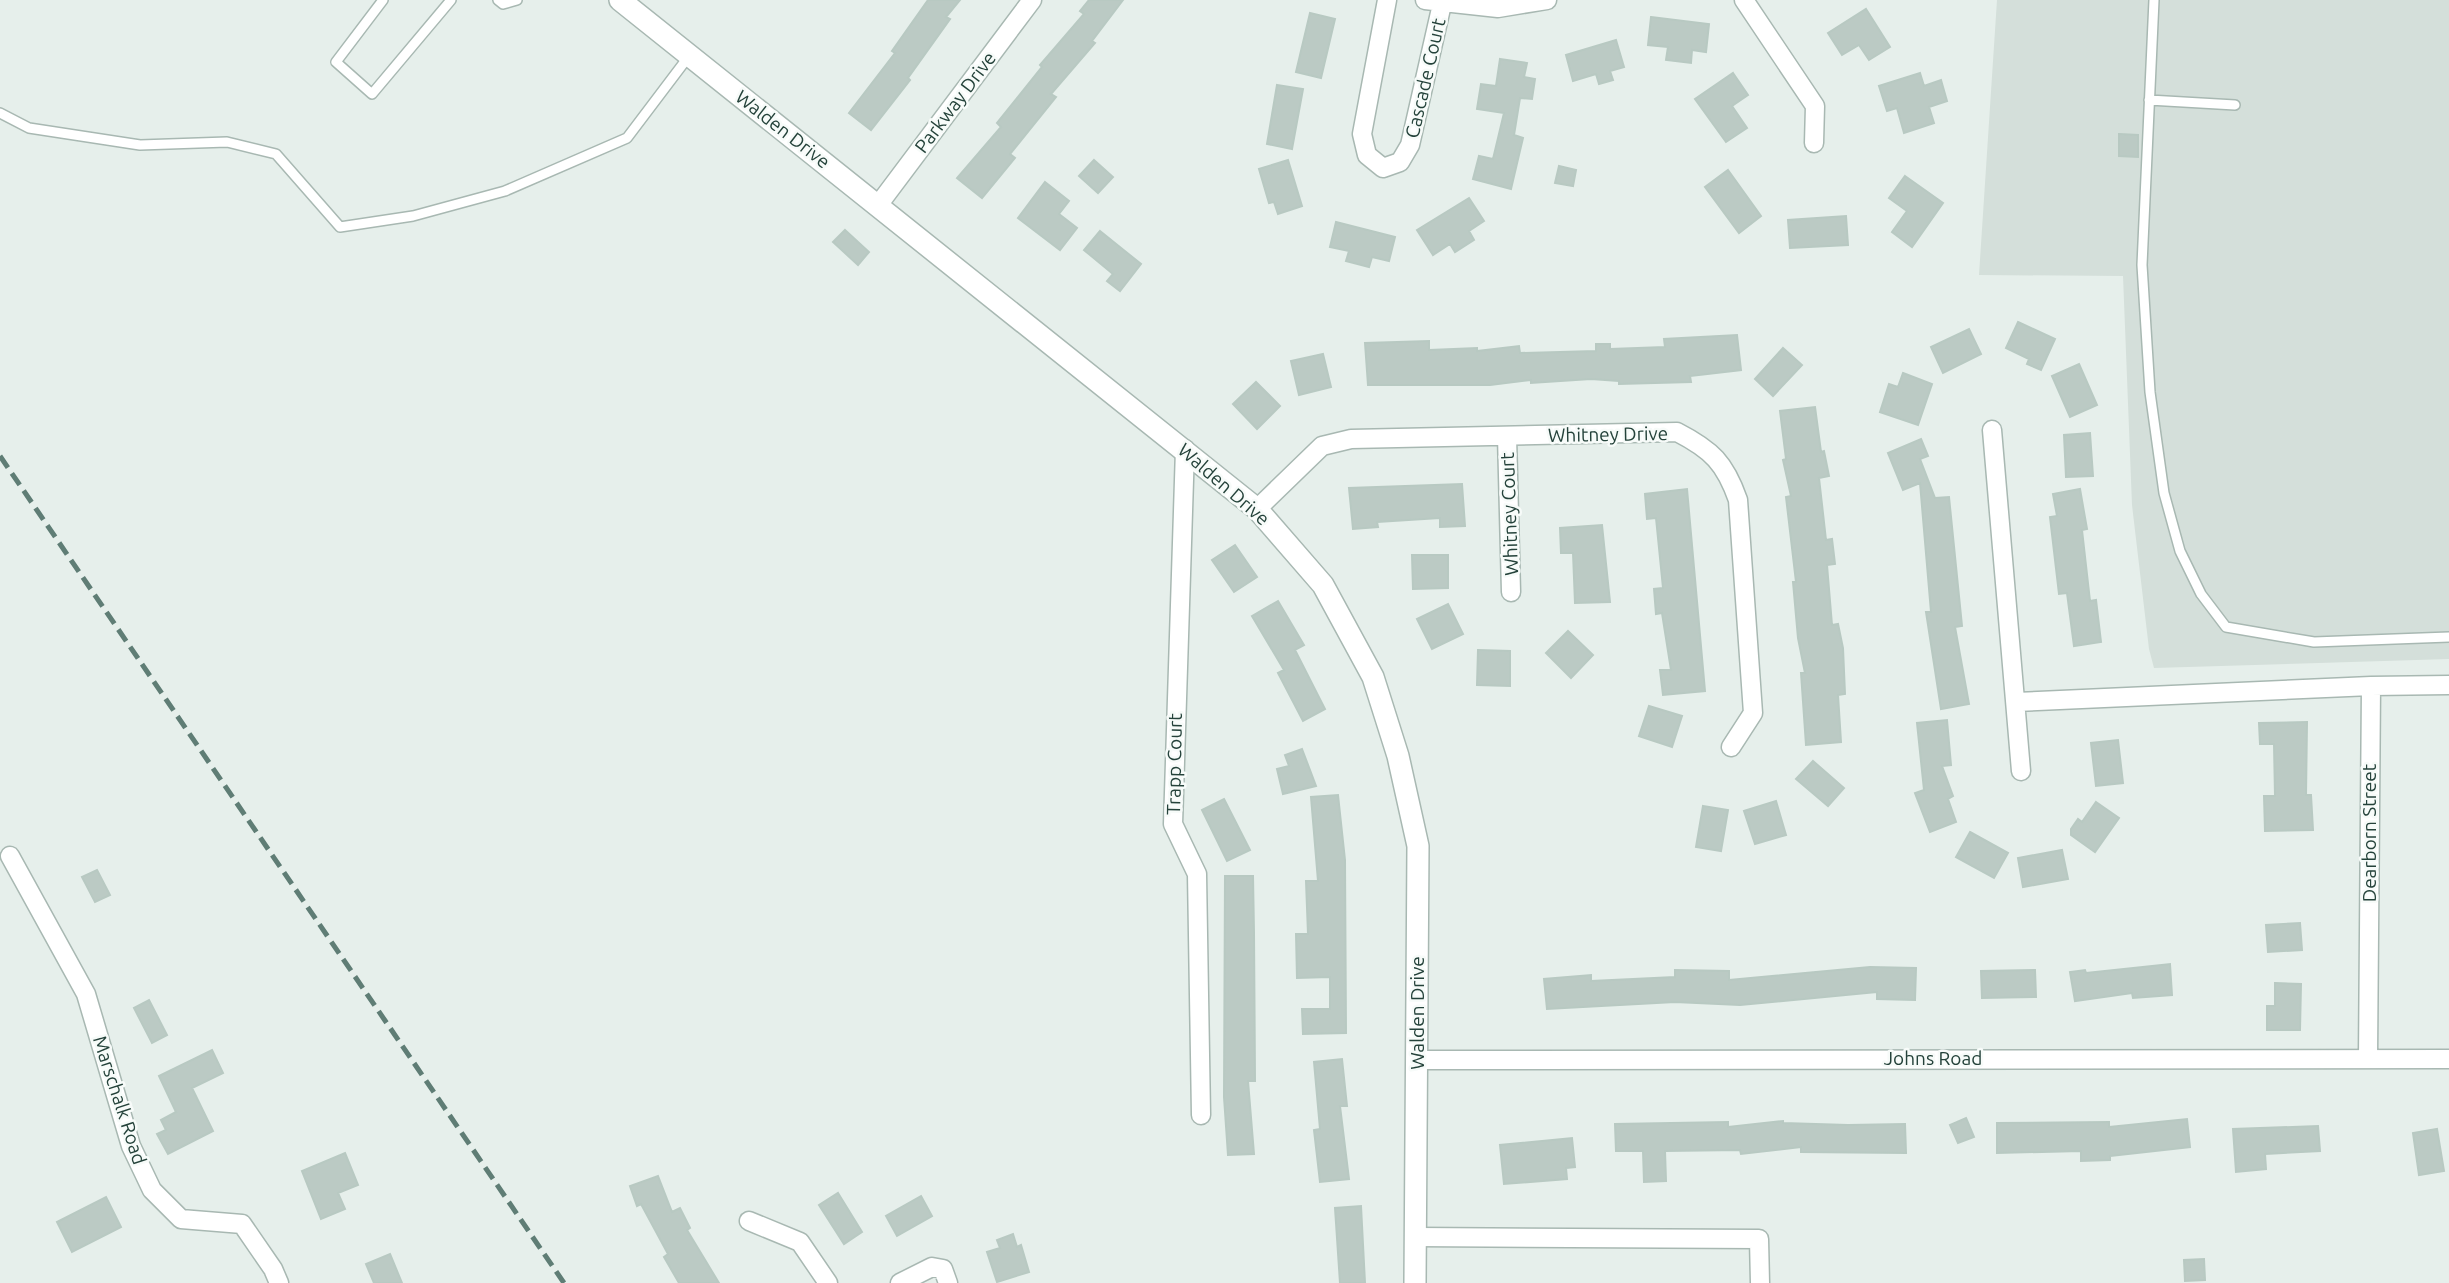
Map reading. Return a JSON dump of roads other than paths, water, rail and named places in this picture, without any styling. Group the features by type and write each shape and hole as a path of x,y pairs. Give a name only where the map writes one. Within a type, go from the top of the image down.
{"street":[{"name":"Walden Drive","path":"620,0 1185,449 1257,509 1323,585 1373,677 1398,756 1418,846 1415,1283"},
{"name":"Parkway Drive","path":"879,204 1032,0"},
{"name":"Cascade Court","path":"1387,0 1362,134 1367,155 1383,168 1400,162 1410,145 1433,2"},
{"path":"1433,2 1498,8 1548,0"},
{"path":"1744,0 1815,106 1814,143"},
{"path":"1992,430 2021,771"},
{"name":"Whitney Drive","path":"1257,509 1322,446 1352,439 1677,432 1707,447 1729,474 1738,500 1753,713 1731,747"},
{"name":"Whitney Court","path":"1507,436 1511,592"},
{"name":"Trapp Court","path":"1185,449 1173,824 1197,874 1201,1115"},
{"path":"2016,702 2449,685"},
{"name":"Dearborn Street","path":"2368,1058 2371,686"},
{"name":"Marschalk Road","path":"10,856 86,994 131,1146 152,1190 181,1219 242,1224 273,1269 279,1283"},
{"name":"Johns Road","path":"1417,1060 2449,1059"},
{"path":"749,1221 800,1242 828,1283"},
{"path":"1416,1237 1759,1239 1760,1283"},
{"path":"901,1283 932,1267 943,1269 948,1283"}],"lane":[{"path":"383,0 336,62 372,94 451,0"},
{"path":"498,0 503,4 517,0"},
{"path":"2154,0 2142,265 2150,392 2164,494 2180,551 2201,594 2226,627 2314,642 2449,637"},
{"path":"0,113 29,128 140,145 227,142 276,155 340,227 413,216 505,191 627,138 690,55"},
{"path":"2149,100 2235,104"}],"railway":[{"path":"0,456 564,1283"}]}
